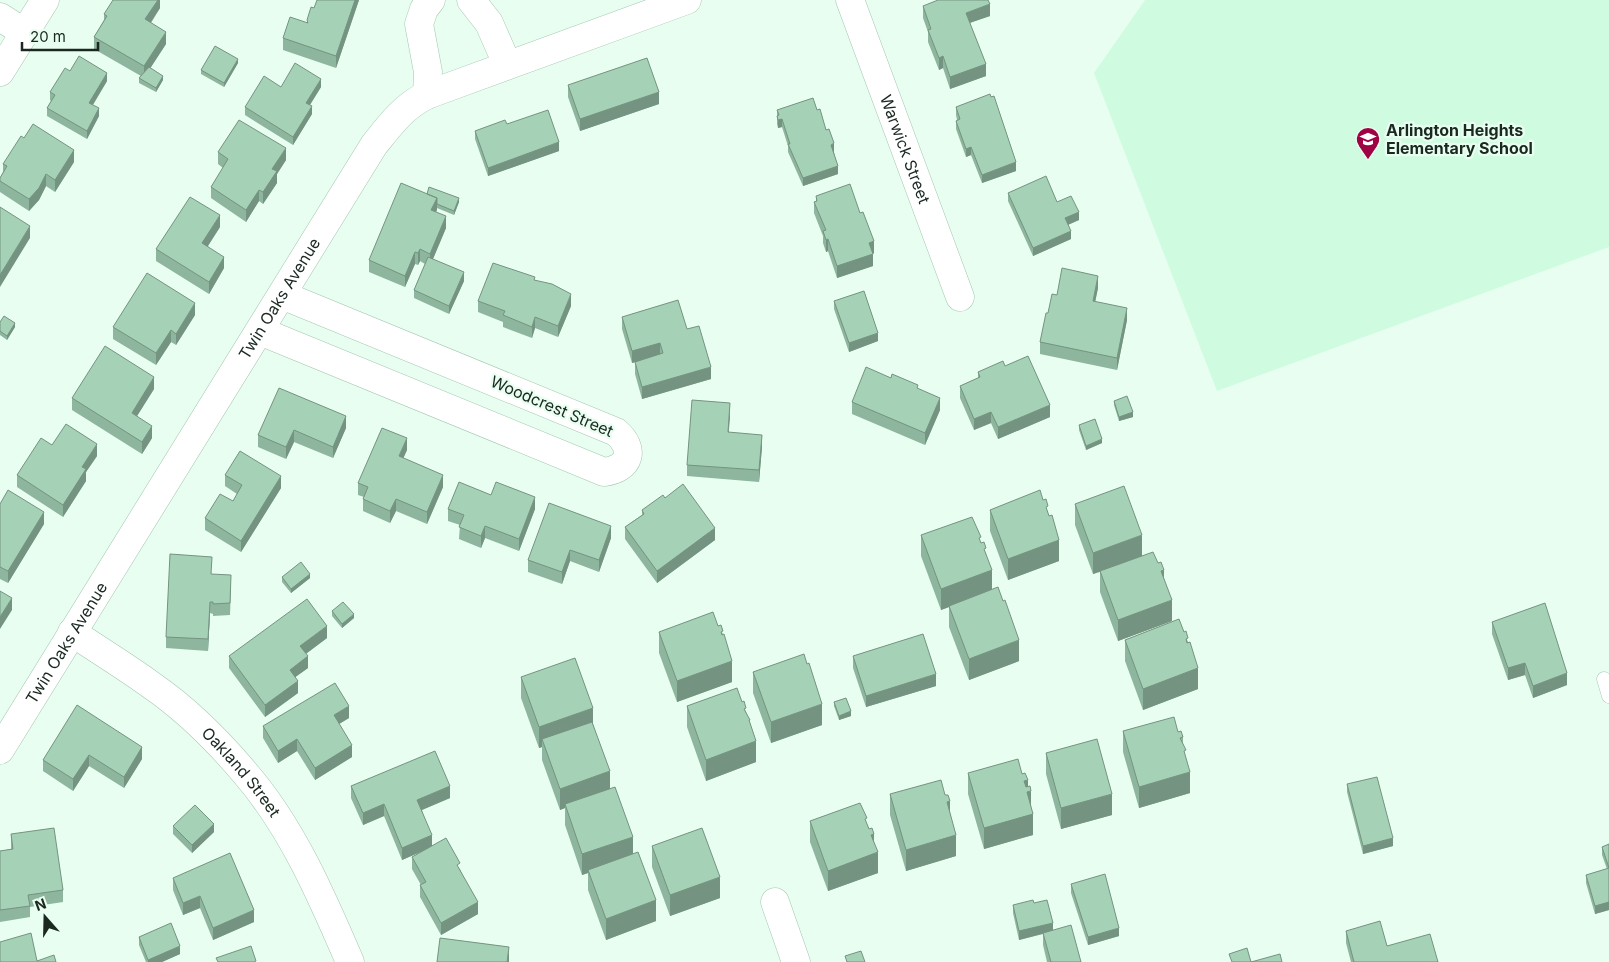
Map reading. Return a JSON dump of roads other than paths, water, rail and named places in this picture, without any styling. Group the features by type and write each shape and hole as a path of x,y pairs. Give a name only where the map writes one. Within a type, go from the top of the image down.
{"street":[{"path":"0,72 45,0"},
{"path":"427,95 428,72 419,24 424,8 431,0"},
{"path":"471,0 489,24 508,64"},
{"name":"Twin Oaks Avenue","path":"0,750 374,145 393,120 414,102 427,95 687,0"},
{"name":"Warwick Street","path":"850,0 960,298"},
{"path":"0,17 25,33"},
{"name":"Woodcrest Street","path":"260,331 604,472 616,471 625,463 628,451 625,439 616,432 282,295"},
{"name":"Oakland Street","path":"72,632 153,686 196,722 246,774 271,807 304,863 350,962"},
{"path":"774,902 796,962"}],"lane":[{"path":"1604,678 1609,696"}],"place":[{"name":"Arlington Heights Elementary School","path":"1368,160"}]}
